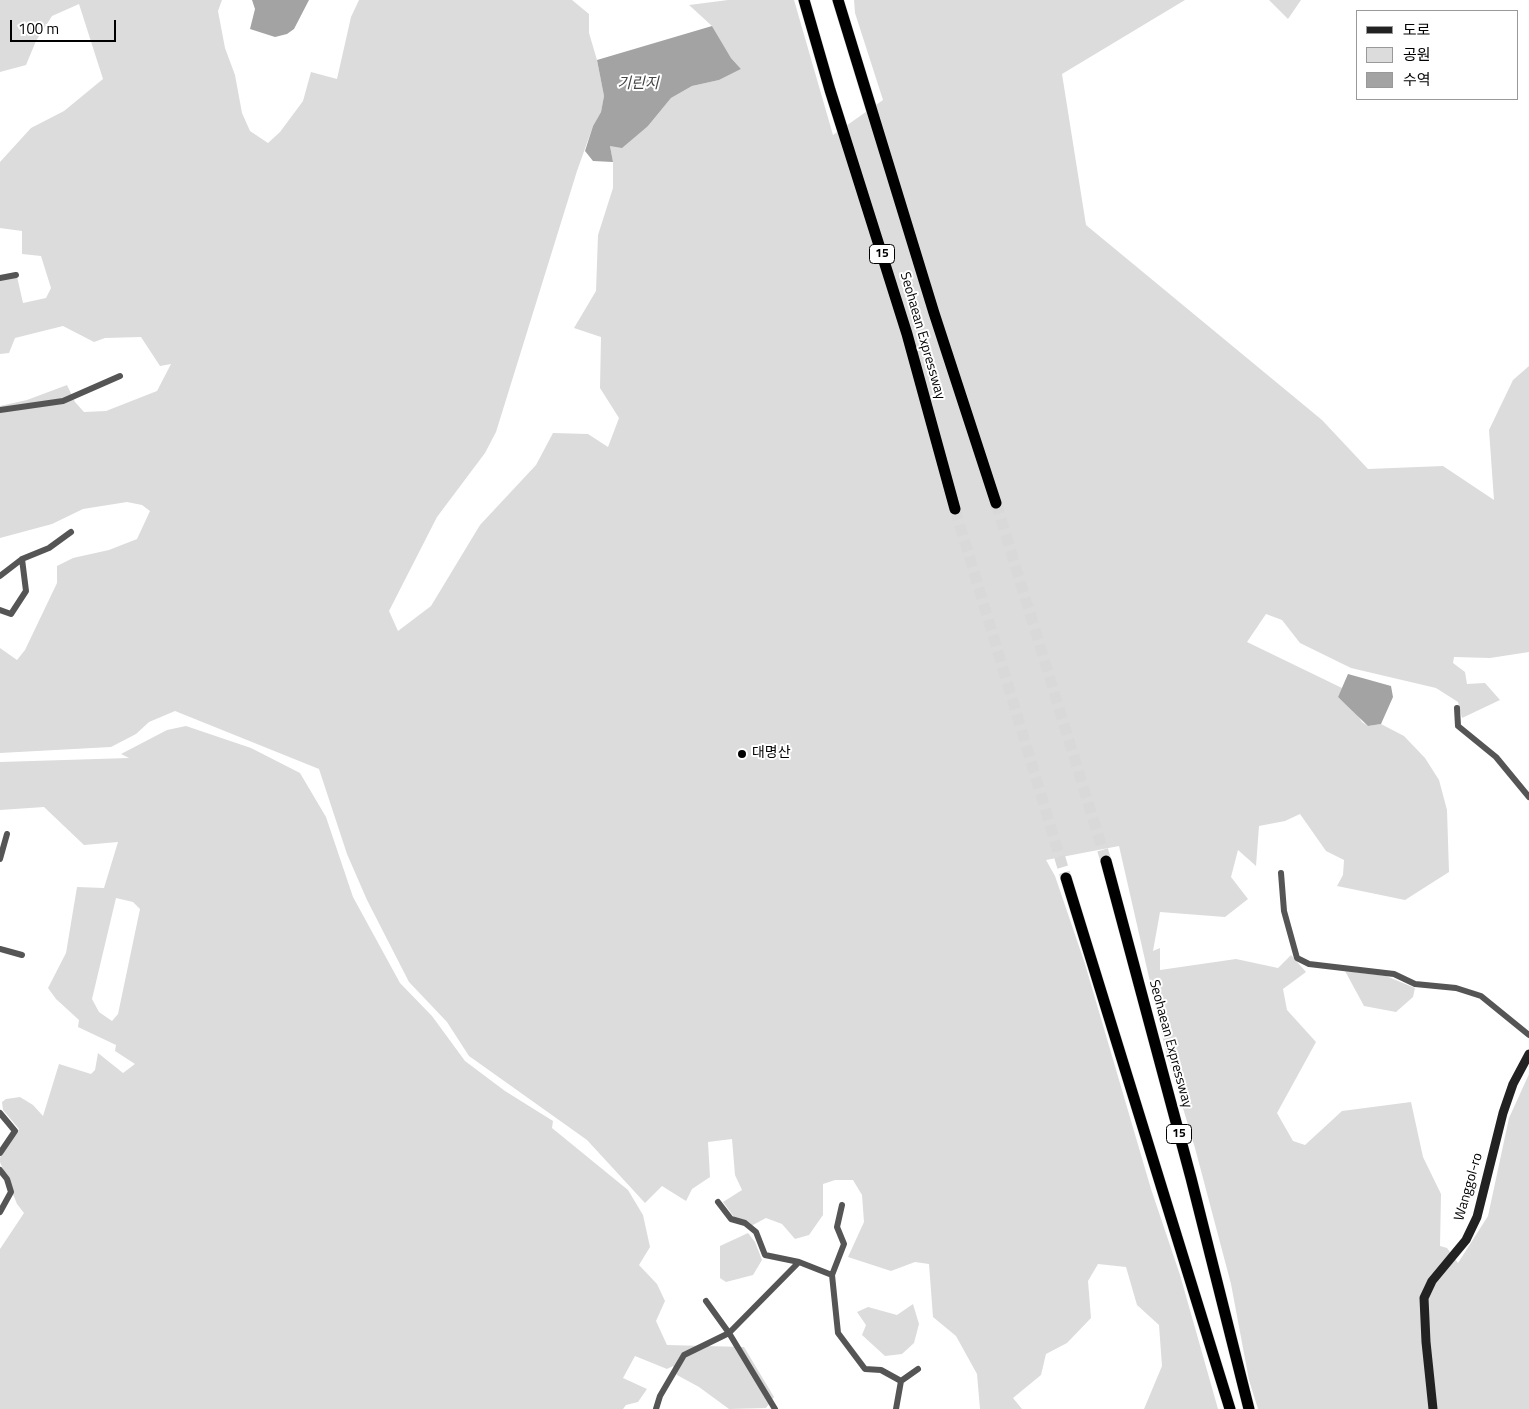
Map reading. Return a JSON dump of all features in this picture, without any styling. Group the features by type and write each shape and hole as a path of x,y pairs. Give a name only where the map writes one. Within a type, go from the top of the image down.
{"highway":[{"name":"Seohaean Expressway","path":"804,0 830,90 907,334 955,509"},
{"name":"Seohaean Expressway","path":"838,0 934,313 996,503"},
{"name":"Seohaean Expressway","path":"1106,861 1191,1178 1249,1409"},
{"name":"15","path":"1066,878 1230,1409"}],"main road":[{"name":"Wanggol-ro","path":"1433,1409 1426,1342 1424,1298 1432,1281 1466,1240 1477,1216 1503,1113 1513,1084 1529,1054"}],"street":[{"path":"0,278 16,275"},
{"path":"0,410 64,401 120,376"},
{"path":"0,576 22,559 49,548 71,532"},
{"path":"0,610 11,614 26,591 22,559"},
{"path":"1456,708 1458,726 1496,758 1529,797"},
{"path":"0,858 7,834"},
{"path":"1281,873 1284,911 1296,958 1308,964 1394,974 1415,984 1456,988 1481,996 1529,1035"},
{"path":"0,949 22,955"},
{"path":"0,1113 15,1131 0,1153"},
{"path":"0,1170 7,1179 12,1192 0,1212"},
{"path":"718,1202 731,1218 745,1223 756,1232 765,1255 799,1262 832,1275"},
{"path":"842,1205 837,1227 844,1244 832,1275 838,1334 865,1369 881,1370 901,1381"},
{"path":"656,1409 660,1396 684,1355 729,1333 799,1262"},
{"path":"706,1301 729,1333 775,1409"},
{"path":"896,1409 901,1381 910,1372 918,1369"}],"green space":[{"path":"0,0 222,0 218,11 225,48 235,75 242,113 250,131 268,143 280,132 303,101 311,72 337,79 351,17 359,0 572,0 589,14 589,33 597,60 604,96 601,112 593,126 577,171 496,432 485,453 437,517 389,611 398,631 431,606 480,525 536,465 553,433 588,434 608,447 619,418 600,388 601,337 574,328 596,291 598,235 613,188 613,162 610,146 648,126 671,98 692,86 719,80 741,69 731,58 712,26 689,5 728,0 794,0 833,135 883,100 855,13 854,0 1185,0 1062,74 1086,225 1322,420 1368,469 1443,466 1494,500 1489,430 1513,380 1529,366 1529,652 1490,658 1454,657 1453,663 1465,672 1467,684 1485,683 1500,700 1462,718 1458,702 1436,688 1351,668 1300,643 1282,620 1266,614 1247,642 1342,688 1338,697 1355,711 1362,722 1368,726 1381,724 1404,736 1425,758 1439,780 1447,810 1449,872 1405,900 1337,886 1343,875 1344,860 1326,851 1300,814 1285,821 1259,826 1256,866 1238,850 1231,877 1248,899 1225,917 1160,912 1153,951 1160,948 1160,970 1236,959 1278,968 1291,955 1306,972 1283,989 1287,1010 1316,1042 1277,1113 1293,1141 1305,1145 1342,1111 1411,1102 1423,1157 1441,1194 1440,1246 1447,1248 1458,1263 1488,1216 1509,1118 1529,1074 1529,1409 1258,1409 1249,1380 1231,1284 1195,1148 1166,1052 1119,846 1046,860 1055,876 1085,964 1151,1189 1180,1275 1218,1409 1144,1409 1162,1366 1159,1325 1137,1305 1126,1267 1098,1264 1088,1281 1091,1318 1067,1343 1046,1354 1041,1375 1013,1398 1022,1409 980,1409 977,1374 956,1336 933,1317 929,1264 915,1262 891,1271 848,1257 864,1222 862,1195 853,1180 835,1180 823,1184 823,1215 809,1235 795,1239 782,1224 766,1218 751,1226 734,1217 723,1202 742,1190 735,1175 732,1139 708,1142 710,1177 692,1189 686,1201 662,1186 645,1203 587,1140 469,1056 447,1022 409,982 367,900 347,854 319,769 175,711 149,722 136,734 111,747 0,753 0,648 17,660 25,650 57,583 57,566 73,558 109,550 137,539 150,511 142,505 127,502 83,509 52,524 0,538 0,406 27,400 67,385 75,402 84,412 106,411 157,391 171,364 160,366 141,337 105,338 94,342 63,326 15,338 9,353 0,354 0,275 16,272 23,303 46,298 51,288 41,256 22,254 22,231 0,228 0,162 31,128 64,111 103,79 79,4 52,16 36,41 26,65 0,72"},
{"path":"1269,0 1301,0 1288,19"},
{"path":"186,726 251,748 300,773 326,817 353,897 400,983 432,1016 465,1061 505,1091 553,1121 552,1128 628,1190 643,1215 650,1247 639,1265 657,1284 665,1301 656,1321 667,1345 744,1347 774,1397 766,1408 729,1409 699,1387 677,1375 673,1366 667,1369 635,1356 623,1378 647,1389 638,1402 626,1405 623,1409 0,1409 0,1249 24,1213 17,1204 0,1162 0,1158 19,1129 3,1110 2,1102 6,1099 20,1097 33,1105 43,1116 59,1064 91,1074 95,1070 98,1053 123,1073 135,1064 115,1051 116,1045 78,1027 79,1020 56,999 48,988 66,953 77,887 104,888 118,842 84,845 44,807 0,810 0,762 129,758 121,754 167,730","holes":["116,898 133,902 140,909 118,1014 112,1021 99,1012 92,999"]},
{"path":"1345,971 1386,976 1415,988 1413,997 1396,1012 1364,1006"},
{"path":"748,1233 755,1242 762,1260 753,1275 726,1282 720,1278 720,1246"},
{"path":"913,1304 919,1324 914,1343 902,1354 885,1356 862,1335 866,1325 857,1312 868,1307 897,1315"}],"water":[{"path":"252,0 309,0 294,29 287,34 275,37 250,29 255,9"},
{"name":"기린지","path":"712,26 731,58 741,69 719,80 692,86 671,98 648,126 622,148 610,146 613,162 593,161 585,151 593,126 601,112 604,96 597,60"},
{"path":"1348,674 1391,686 1393,697 1381,724 1368,726 1338,697"}],"tunnel":[{"path":"996,503 1106,861"},
{"path":"955,509 1066,878"}],"place":[{"name":"대명산","path":"742,754"}]}
